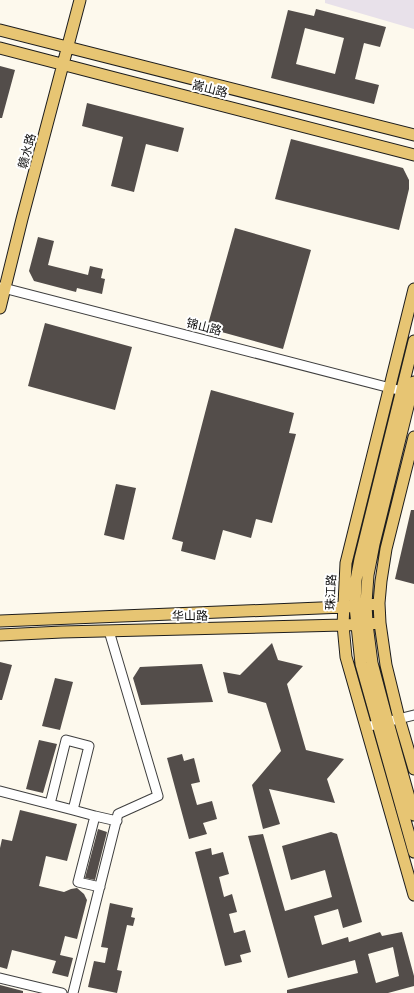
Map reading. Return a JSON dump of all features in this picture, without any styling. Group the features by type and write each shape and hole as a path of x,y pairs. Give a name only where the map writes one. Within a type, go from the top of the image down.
{"main road":[{"name":"赣水路","path":"0,308 2,288 64,47 73,0"},
{"name":"赣水路","path":"64,47 80,0"},
{"name":"嵩山路","path":"0,30 414,135"},
{"name":"嵩山路","path":"0,48 119,80 414,155"},
{"name":"珠江路","path":"414,289 346,562 343,625 346,657 414,895"},
{"name":"珠江路","path":"414,341 356,580 361,606 361,664 414,815"},
{"name":"珠江路","path":"361,606 374,544 414,382"},
{"path":"414,437 386,549 379,604 386,665 399,718 414,769"},
{"name":"华山路","path":"0,621 344,607 379,604"},
{"name":"华山路","path":"0,635 380,623"},
{"name":"珠江路","path":"382,723 414,852"}],"street":[{"name":"锦山路","path":"2,288 402,391"},
{"path":"73,993 118,814 158,796 109,631"},
{"path":"366,727 414,715"},
{"path":"50,804 66,740 89,746 73,810"},
{"path":"0,791 116,821"},
{"path":"95,816 78,882 100,887"},
{"path":"0,978 62,993"}],"shaded area":[{"path":"325,0 414,0 414,29 325,3"}],"building":[{"path":"316,9 386,27 380,47 364,43 355,79 379,85 374,104 271,78 288,10 314,16","holes":["305,28 344,38 335,74 296,64"]},
{"path":"0,66 15,70 2,118 0,118"},
{"path":"87,103 184,128 178,152 146,144 134,192 111,186 123,137 82,126"},
{"path":"291,139 403,168 409,180 409,189 399,230 275,199"},
{"path":"235,228 311,250 283,349 207,328"},
{"path":"38,237 54,241 48,265 88,275 90,266 103,269 101,278 105,279 102,294 77,288 76,292 34,281 29,271"},
{"path":"45,323 132,347 115,410 28,386"},
{"path":"211,390 294,413 289,433 296,434 272,523 256,519 251,538 223,530 215,560 181,551 183,542 172,539"},
{"path":"116,484 136,488 124,540 104,535"},
{"path":"411,510 414,510 414,584 395,579"},
{"path":"272,643 278,660 303,666 287,684 306,750 344,759 327,779 335,803 269,789 280,824 263,829 252,785 281,751 266,703 228,693 223,672 240,675"},
{"path":"0,662 12,665 2,700 0,700"},
{"path":"202,664 213,702 141,705 133,678 140,667"},
{"path":"55,678 73,682 60,730 42,726"},
{"path":"39,740 57,744 43,793 26,789"},
{"path":"182,754 184,761 194,758 200,782 191,784 197,805 212,801 217,819 203,823 207,834 189,839 167,758"},
{"path":"20,810 77,824 67,861 46,856 39,886 64,892 77,888 84,894 87,900 77,939 65,936 60,955 73,958 68,977 52,973 56,961 12,950 7,969 0,967 0,848 2,839 12,841"},
{"path":"98,829 107,832 95,880 85,878"},
{"path":"331,832 337,834 362,922 343,928 338,909 314,916 322,945 348,937 349,942 380,932 382,936 402,932 414,976 414,986 388,993 287,993 287,990 358,973 355,960 288,978 248,836 263,834 285,911 332,897 325,870 291,880 282,846","holes":["393,947 399,976 376,983 368,954"]},
{"path":"211,848 212,855 223,852 229,874 219,877 224,897 232,894 237,912 229,914 234,933 245,930 251,952 240,955 242,962 225,966 195,852"},
{"path":"110,903 133,908 131,917 135,918 133,926 127,925 117,970 122,971 117,993 88,987 94,961 105,963 108,948 101,947"},
{"path":"0,985 23,991 23,993 0,993"}]}
